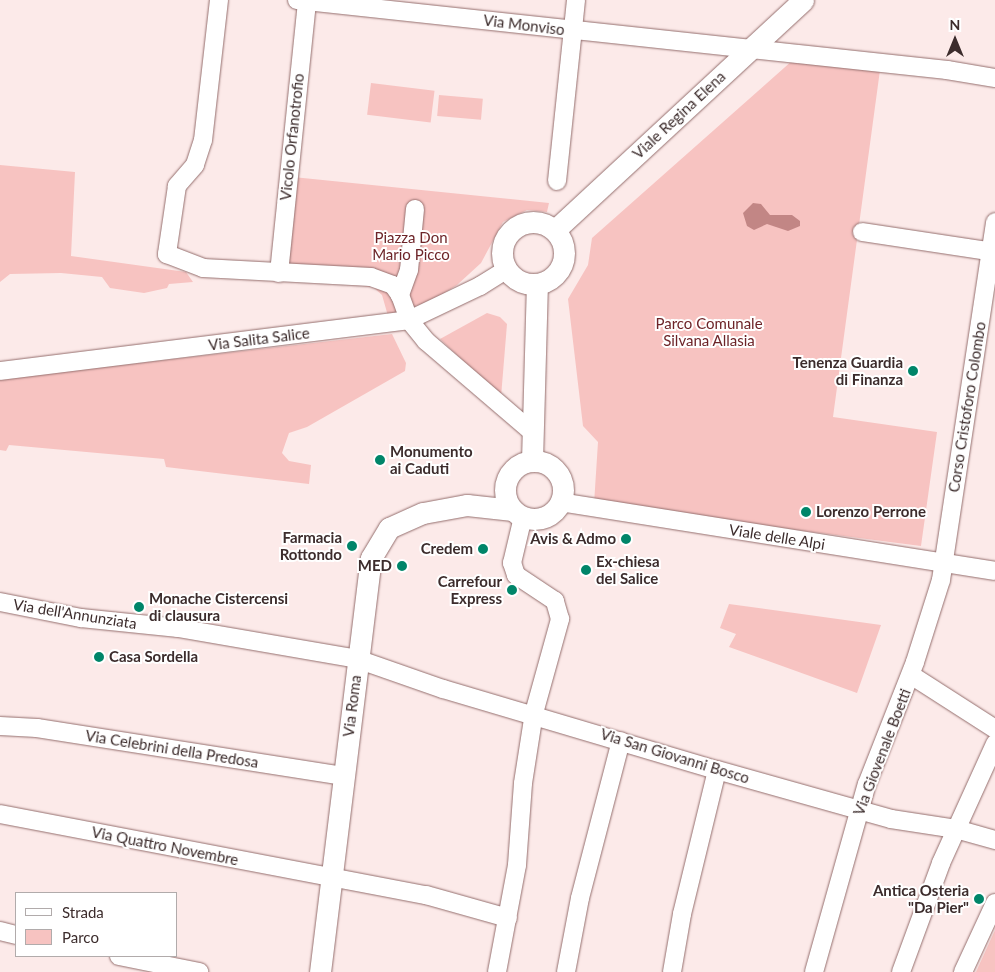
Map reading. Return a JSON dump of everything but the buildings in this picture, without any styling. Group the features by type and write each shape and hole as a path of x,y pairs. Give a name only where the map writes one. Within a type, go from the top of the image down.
{"main road":[{"name":"Viale Regina Elena","path":"555,230 804,0"},
{"path":"534,222 555,230 563,246 561,266 555,275 537,284 519,281 506,270 501,251 508,233 515,227 534,222"},
{"path":"532,461 537,284"},
{"path":"532,461 551,467 558,474 562,493 560,502 548,515 540,518 518,514 505,487 514,469 532,461"},
{"name":"Via Roma","path":"320,972 370,564 382,535 389,528 423,513 467,505 505,487"},
{"name":"Via Roma","path":"467,505 518,514"}],"street":[{"path":"219,0 202,140 195,164 177,186 168,254 203,268 371,277 393,285 400,295 410,320 432,347 532,432"},
{"path":"556,181 576,0"},
{"name":"Via Monviso","path":"302,1 327,1 572,30 752,48 995,78"},
{"name":"Vicolo Orfanotrofio","path":"279,273 302,1"},
{"path":"400,295 409,270 415,209"},
{"name":"Corso Cristoforo Colombo","path":"944,563 993,251 995,222"},
{"path":"862,232 993,251"},
{"name":"Via Salita Salice","path":"0,371 410,320 480,286 506,270"},
{"name":"Viale delle Alpi","path":"560,502 995,571"},
{"path":"497,972 508,918 534,713 560,610 555,601 531,588 516,575 512,563 518,514"},
{"name":"Via Giovenale Boetti","path":"814,972 859,809 911,675 944,563"},
{"name":"Via dell'Annunziata","path":"0,602 81,618 178,628 358,659"},
{"name":"Via San Giovanni Bosco","path":"358,659 443,689 534,713 717,770 891,819 956,829 995,840"},
{"path":"911,675 995,729"},
{"name":"Via Celebrini della Predosa","path":"0,726 38,728 344,776"},
{"path":"566,972 580,898 622,741"},
{"path":"901,972 956,829 995,744"},
{"path":"672,972 682,914 717,770"},
{"name":"Via Quattro Novembre","path":"0,814 426,895 508,918"},
{"path":"962,972 995,903"},
{"path":"0,931 15,935"},
{"path":"124,957 198,972"}],"green space":[{"name":"Parco Comunale Silvana Allasia","path":"793,60 880,70 833,417 937,432 921,546 594,504 598,442 583,426 568,299 588,265 592,238"},
{"path":"371,83 435,91 431,123 367,115"},
{"path":"439,95 483,99 481,120 437,116"},
{"path":"0,165 75,172 71,256 186,272 193,282 169,284 167,288 144,293 110,288 102,277 61,273 10,274 0,282"},
{"name":"Piazza Don Mario Picco","path":"293,177 549,203 547,212 527,210 503,222 481,263 457,285 433,300 388,316 382,295 373,287 286,279"},
{"path":"487,313 500,317 507,324 501,397 440,339"},
{"path":"392,334 406,363 405,371 307,427 289,433 282,453 289,461 311,465 309,484 166,467 164,459 9,445 6,451 0,450 0,379"},
{"path":"729,604 881,625 857,693 729,647 736,634 720,628"},
{"path":"995,930 995,972 976,972"}],"shaded area":[{"path":"753,203 761,204 770,215 792,215 800,221 800,226 788,231 767,224 754,230 747,226 743,213"}],"place":[{"name":"Tenenza Guardia di Finanza","path":"913,371"},
{"name":"Monumento ai Caduti","path":"380,460"},
{"name":"Lorenzo Perrone","path":"806,512"},
{"name":"Avis & Admo","path":"626,539"},
{"name":"Farmacia Rottondo","path":"352,546"},
{"name":"Credem","path":"483,549"},
{"name":"MED","path":"402,566"},
{"name":"Ex-chiesa del Salice","path":"586,570"},
{"name":"Carrefour Express","path":"512,590"},
{"name":"Monache Cistercensi di clausura","path":"139,607"},
{"name":"Casa Sordella","path":"99,657"},
{"name":"Antica Osteria \"Da Pier\"","path":"979,899"}]}
